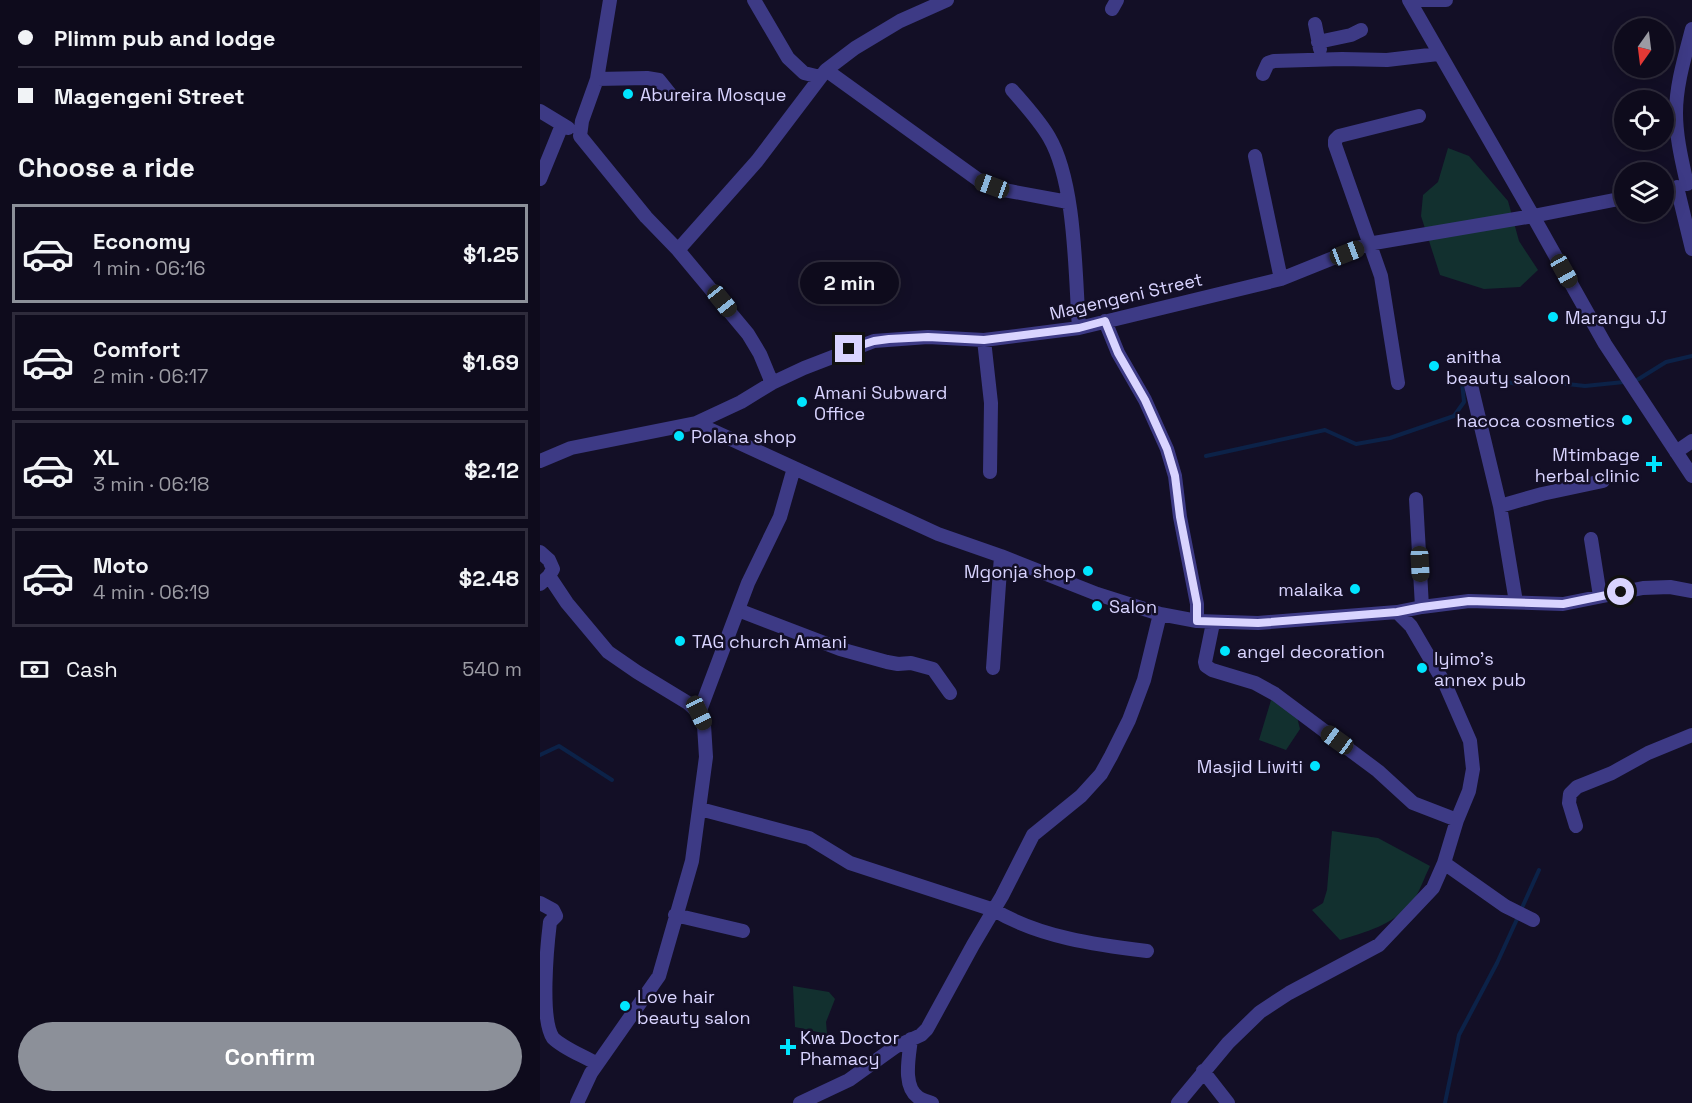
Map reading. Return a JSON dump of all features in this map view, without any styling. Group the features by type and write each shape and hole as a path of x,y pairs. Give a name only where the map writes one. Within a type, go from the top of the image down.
{"street":[{"path":"580,136 582,122 597,79 609,0"},
{"path":"754,0 788,58 804,73 823,73 980,182 1004,190 1068,202"},
{"path":"678,250 757,161 823,73 855,48 890,26 947,0"},
{"path":"1409,0 1605,344 1692,477"},
{"path":"1422,0 1446,0"},
{"path":"1315,24 1322,60"},
{"path":"1692,29 1683,62 1676,114 1680,186 1692,249"},
{"path":"1318,42 1361,30"},
{"path":"1263,74 1268,63 1274,61 1387,60 1438,54"},
{"path":"597,79 647,78 659,80 671,95"},
{"path":"1012,90 1032,112 1050,138 1061,166 1068,202 1079,328"},
{"path":"540,111 580,136 646,217 678,250 748,334 760,354 772,383"},
{"path":"1398,383 1381,276 1368,244 1335,146 1335,140 1339,136 1419,116"},
{"path":"540,179 562,124"},
{"path":"1256,156 1281,279"},
{"name":"Magengeni Street","path":"540,461 571,448 696,423 741,402 772,383 840,353 874,341 928,337 984,340 1079,328 1281,279 1368,244 1614,200"},
{"path":"1105,321 1118,353 1145,400 1167,449 1175,476 1180,517 1197,604 1197,621"},
{"path":"984,340 991,403 990,472"},
{"path":"1471,385 1500,506 1516,602"},
{"path":"696,423 938,534 1097,594 1160,614 1197,621 1258,623 1397,612 1469,601 1563,604 1642,588 1670,587 1692,591"},
{"path":"1676,452 1692,441"},
{"path":"699,713 738,610 780,517 794,468"},
{"path":"1500,506 1603,481"},
{"path":"1416,499 1422,607"},
{"path":"1591,539 1600,596"},
{"path":"540,552 549,560 553,569 545,580 608,652 688,703 699,713 705,725 706,757 692,861 658,976 597,1064 577,1103"},
{"path":"993,668 1001,556"},
{"path":"738,610 840,649 887,662 911,663 928,667 933,669 950,693"},
{"path":"1178,1103 1228,1043 1260,1012 1289,993 1379,945 1433,888 1469,791 1473,769 1470,741 1446,686 1411,626 1397,612"},
{"path":"800,1103 849,1080 895,1047 921,1035 927,1029 1033,835 1081,796 1101,774 1129,720 1144,680 1160,614"},
{"path":"1213,622 1206,666 1212,670 1255,683 1275,693 1378,771 1413,803 1457,820"},
{"path":"1576,826 1569,803 1570,794 1577,787 1692,735"},
{"path":"700,809 809,838 850,863 994,910 1007,918 1033,928 1086,942 1147,951"},
{"path":"1444,863 1505,906 1533,920"},
{"path":"540,903 553,910 556,916 550,922 543,984 545,1022 554,1040 597,1064"},
{"path":"675,915 743,932"},
{"path":"911,1039 908,1079 911,1090 919,1098 932,1103"},
{"path":"1203,1071 1228,1103"}],"green space":[{"path":"1448,148 1469,156 1508,201 1519,241 1538,270 1520,287 1484,289 1440,275 1421,216 1423,195 1438,182"},
{"path":"1272,697 1294,705 1300,729 1286,750 1259,740"},
{"path":"1332,831 1378,838 1430,866 1416,896 1404,911 1378,927 1340,940 1312,910 1323,903 1327,890"},
{"path":"793,986 829,992 835,999 826,1022 827,1034 795,1027"}],"waterway":[{"path":"1637,380 1666,362 1692,356"},
{"path":"1206,456 1325,430 1356,444 1390,438 1454,416 1464,402 1462,382 1492,379 1517,384 1558,383 1585,386 1624,382"},
{"path":"540,755 559,746 612,780"},
{"path":"1521,910 1539,870"},
{"path":"1445,1103 1459,1035 1518,917"}],"place":[{"name":"Abureira Mosque","path":"628,94"},
{"name":"Marangu JJ","path":"1553,317"},
{"name":"anitha beauty saloon","path":"1434,366"},
{"name":"Amani Subward Office","path":"802,402"},
{"name":"hacoca cosmetics","path":"1627,420"},
{"name":"Polana shop","path":"679,436"},
{"name":"Mtimbage herbal clinic","path":"1654,464"},
{"name":"Mgonja shop","path":"1088,571"},
{"name":"malaika","path":"1355,589"},
{"name":"Salon","path":"1097,606"},
{"name":"TAG church Amani","path":"680,641"},
{"name":"angel decoration","path":"1225,651"},
{"name":"lyimo's annex pub","path":"1422,668"},
{"name":"Masjid Liwiti","path":"1315,766"},
{"name":"Love hair beauty salon","path":"625,1006"},
{"name":"Kwa Doctor Phamacy","path":"788,1047"}],"route":[{"path":"849,349 874,341 906,337 984,340 1079,328 1105,321 1118,353 1145,400 1167,449 1175,476 1180,517 1197,604 1197,621 1258,623 1397,612 1469,601 1563,604 1621,592"}]}
